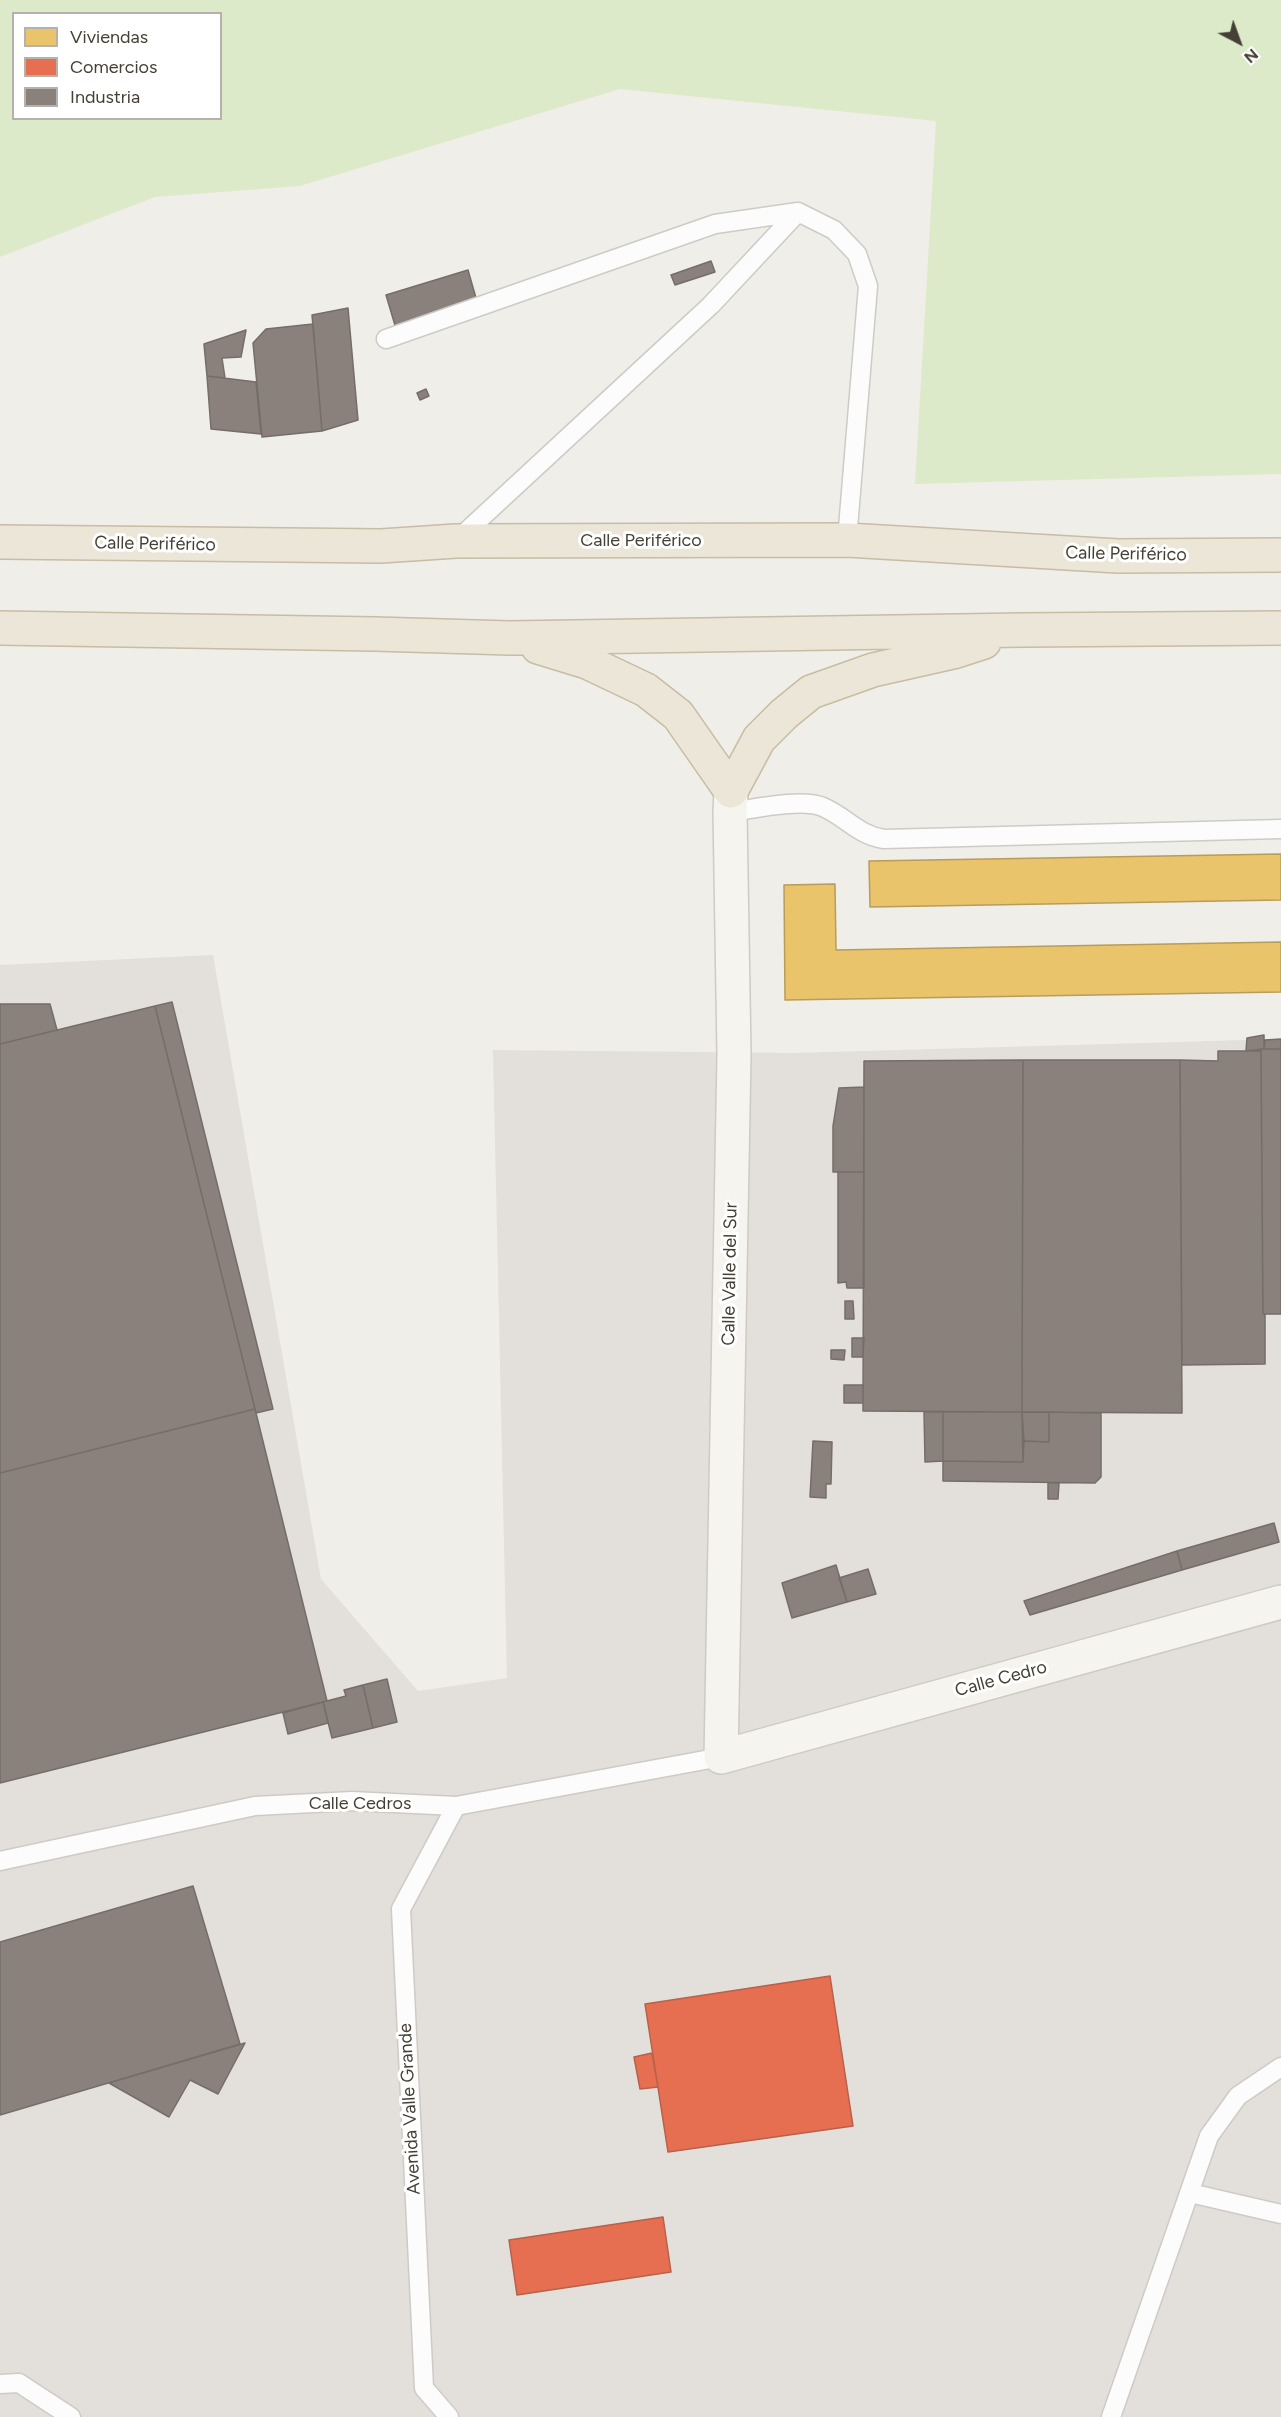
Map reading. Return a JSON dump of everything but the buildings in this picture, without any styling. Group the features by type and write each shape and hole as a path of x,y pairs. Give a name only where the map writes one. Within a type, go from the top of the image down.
{"highway":[{"name":"Calle Periférico","path":"0,542 381,546 456,541 847,540 1118,556 1281,555"},
{"path":"0,628 510,638 1281,628"},
{"path":"730,802 759,739 811,692 873,670 953,652 1023,630"},
{"path":"510,638 587,662 646,690 678,715 730,802"}],"street":[{"name":"Calle Valle del Sur","path":"722,1757 734,1055 730,802"},
{"name":"Calle Cedro","path":"722,1757 1281,1602"}],"lane":[{"path":"456,541 711,305 798,212"},
{"path":"386,339 715,224 798,212 834,230 857,254 868,286 847,540"},
{"path":"730,802 821,806 870,837 885,838 1281,829"},
{"name":"Calle Cedros","path":"0,1862 255,1806 352,1801 456,1806 722,1757"},
{"name":"Avenida Valle Grande","path":"449,2417 424,2388 401,1910 456,1806"},
{"path":"1112,2417 1209,2136 1238,2096 1281,2067"},
{"path":"1190,2193 1281,2214"},
{"path":"0,2384 20,2383 71,2417"}],"shaded area":[{"path":"213,955 321,1579 418,1691 507,1678 493,1050 795,1053 1281,1039 1281,2417 0,2417 0,965"}],"green space":[{"path":"0,0 1281,0 1281,474 915,484 936,121 620,89 300,186 155,197 0,257"}]}
